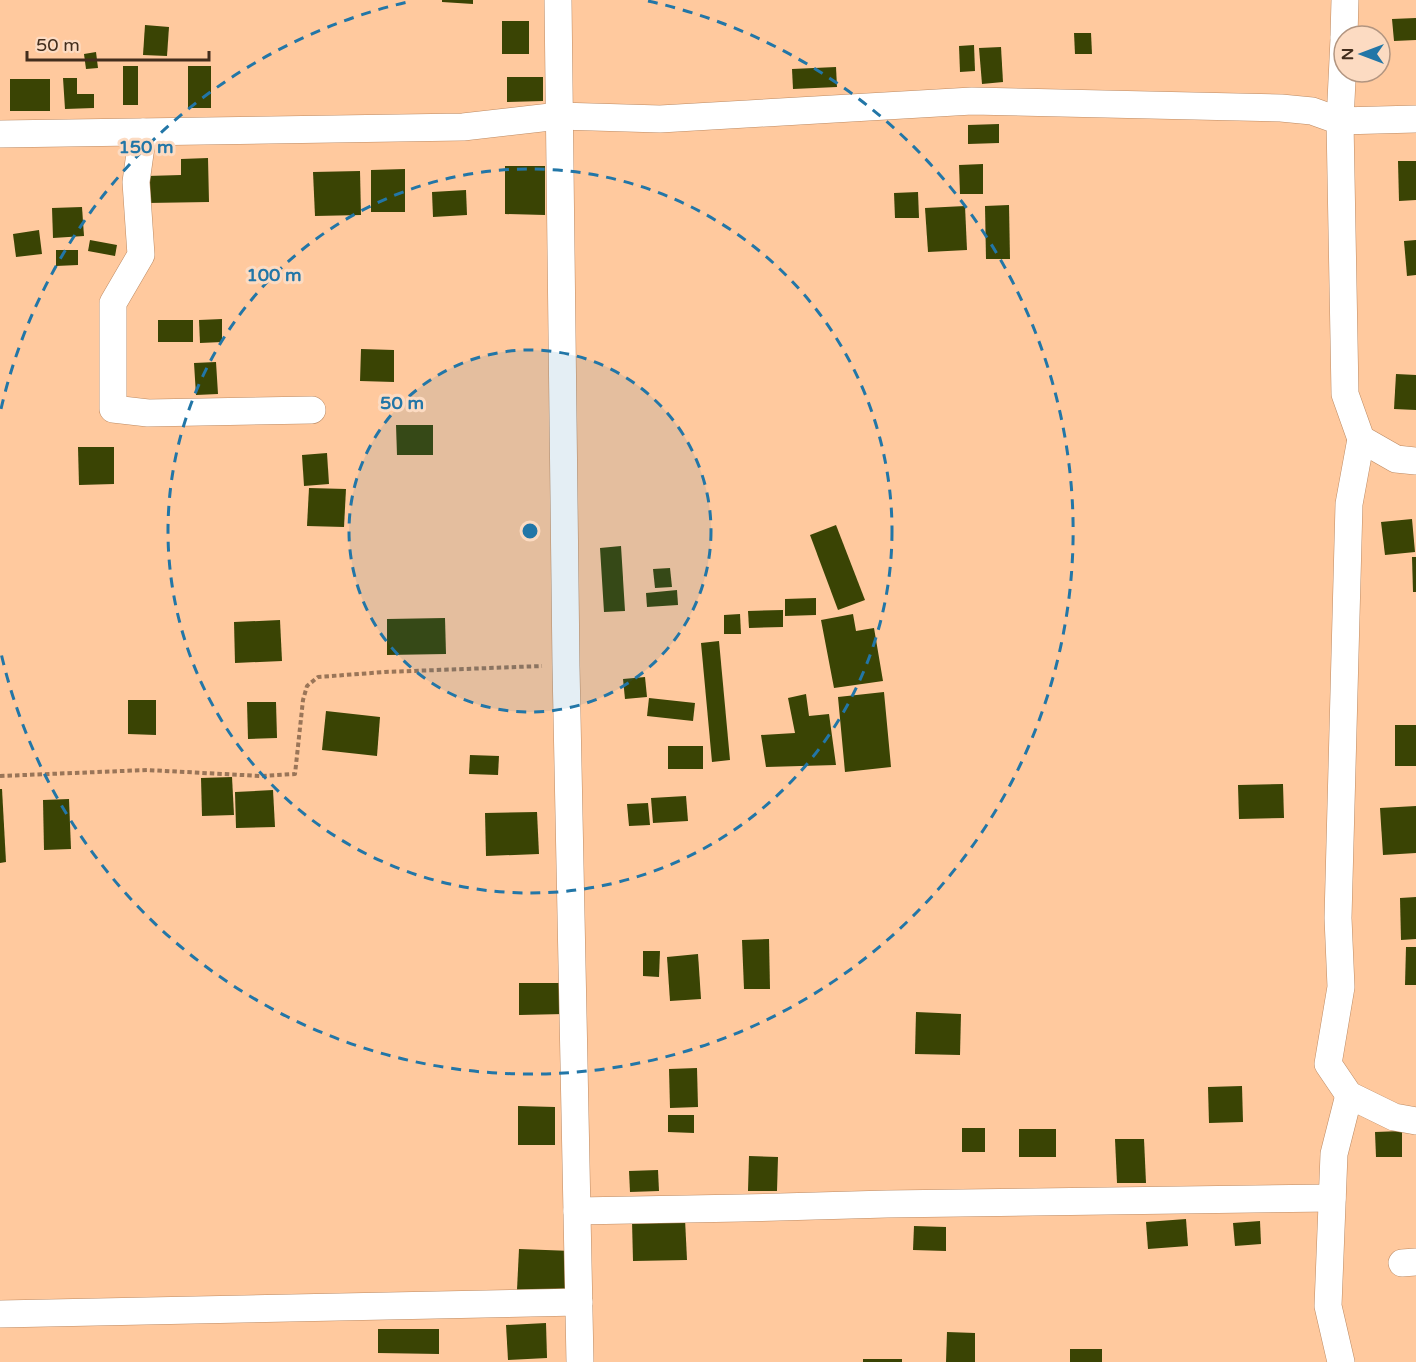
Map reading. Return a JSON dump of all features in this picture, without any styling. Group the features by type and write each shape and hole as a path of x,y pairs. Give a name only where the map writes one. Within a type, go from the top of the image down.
{"street":[{"path":"558,0 566,666 580,1362"},
{"path":"1344,0 1344,24"},
{"path":"1342,84 1340,120 1344,394 1361,440 1349,504 1338,918 1341,987 1328,1064 1349,1095 1394,1117 1416,1121"},
{"path":"0,134 463,127 559,116 660,119 972,101 1281,108 1312,111 1340,120 1416,119"},
{"path":"143,132 136,182 141,255 113,303 113,409 148,412 312,410"},
{"path":"1361,440 1396,459 1416,461"},
{"path":"1341,1362 1328,1306 1334,1154 1349,1095"},
{"path":"577,1211 887,1203 1332,1198"},
{"path":"0,1314 579,1302"}],"path":[{"path":"0,776 147,770 261,776 295,774 303,700 307,686 318,677 385,672 566,666"}],"building":[{"path":"442,0 473,0 473,4 442,2"},
{"path":"1416,18 1416,40 1394,41 1392,19"},
{"path":"502,21 529,21 529,54 502,54"},
{"path":"145,25 169,27 167,56 143,55"},
{"path":"1074,33 1091,33 1092,54 1075,54"},
{"path":"974,45 975,71 960,72 959,46"},
{"path":"1001,47 1003,82 982,84 979,48"},
{"path":"96,52 98,68 86,69 84,54"},
{"path":"123,66 138,66 138,105 123,105"},
{"path":"188,66 211,66 211,108 188,108"},
{"path":"836,67 837,87 793,89 792,69"},
{"path":"507,77 543,77 543,101 507,102"},
{"path":"63,78 77,78 77,94 94,94 94,108 65,109"},
{"path":"10,79 50,79 50,111 10,111"},
{"path":"999,124 999,143 968,144 968,125"},
{"path":"208,158 209,202 147,203 147,176 181,175 181,159"},
{"path":"1398,161 1416,161 1416,200 1399,201"},
{"path":"983,164 983,194 960,194 959,165"},
{"path":"505,166 545,166 545,215 505,214"},
{"path":"405,169 405,212 371,212 371,170"},
{"path":"360,171 361,215 315,216 313,172"},
{"path":"466,190 467,215 433,217 432,192"},
{"path":"918,192 919,218 895,218 894,193"},
{"path":"1009,205 1010,259 986,259 985,206"},
{"path":"965,206 967,250 928,252 925,208"},
{"path":"82,207 84,236 53,238 52,208"},
{"path":"39,230 42,254 16,257 13,234"},
{"path":"90,240 117,245 115,256 88,251"},
{"path":"1416,240 1416,275 1407,276 1404,241"},
{"path":"56,250 78,250 78,265 56,266"},
{"path":"222,319 222,342 200,343 199,320"},
{"path":"158,320 193,320 193,342 158,342"},
{"path":"361,349 394,350 394,382 360,381"},
{"path":"216,362 218,394 196,395 194,363"},
{"path":"1396,374 1416,375 1416,410 1394,409"},
{"path":"396,425 433,425 433,455 397,455"},
{"path":"78,447 114,447 114,484 79,485"},
{"path":"327,453 329,484 304,486 302,455"},
{"path":"309,488 346,489 344,527 307,526"},
{"path":"1412,519 1415,552 1385,555 1381,522"},
{"path":"836,525 865,600 838,610 810,535"},
{"path":"621,546 625,611 604,612 600,548"},
{"path":"1412,557 1416,557 1416,592 1413,592"},
{"path":"670,568 672,587 655,588 653,569"},
{"path":"677,590 678,605 647,607 646,593"},
{"path":"816,598 816,615 785,616 785,599"},
{"path":"783,610 783,627 749,628 748,611"},
{"path":"740,614 741,634 724,634 724,615"},
{"path":"853,614 856,631 874,628 883,681 834,688 821,620"},
{"path":"445,618 446,654 387,655 387,619"},
{"path":"280,620 282,661 235,663 234,622"},
{"path":"719,641 730,760 712,762 701,643"},
{"path":"645,677 647,697 625,699 623,679"},
{"path":"884,692 891,767 845,772 838,697"},
{"path":"806,694 809,716 829,714 836,765 766,767 761,735 795,733 788,698"},
{"path":"649,698 695,703 693,721 647,716"},
{"path":"128,700 156,700 156,735 128,734"},
{"path":"247,702 276,702 277,738 248,739"},
{"path":"326,711 380,717 377,756 322,750"},
{"path":"1395,725 1416,725 1416,766 1395,766"},
{"path":"668,746 703,746 703,769 668,769"},
{"path":"470,755 499,756 498,775 469,774"},
{"path":"232,777 234,815 202,816 201,778"},
{"path":"1283,784 1284,818 1239,819 1238,785"},
{"path":"0,789 2,789 6,862 0,863"},
{"path":"273,790 275,827 236,828 235,792"},
{"path":"686,796 688,821 653,823 651,798"},
{"path":"69,799 71,849 44,850 43,800"},
{"path":"648,803 650,825 629,826 627,804"},
{"path":"1416,806 1416,853 1383,855 1380,808"},
{"path":"537,812 539,854 486,856 485,813"},
{"path":"1416,897 1416,939 1401,940 1400,898"},
{"path":"769,939 770,989 744,989 742,940"},
{"path":"1406,947 1416,947 1416,985 1405,985"},
{"path":"643,951 660,951 659,977 643,976"},
{"path":"698,954 701,999 670,1001 667,957"},
{"path":"519,983 563,983 564,1014 519,1015"},
{"path":"916,1012 961,1014 960,1055 915,1054"},
{"path":"697,1068 698,1107 670,1108 669,1069"},
{"path":"1242,1086 1243,1122 1209,1123 1208,1087"},
{"path":"518,1106 555,1107 555,1145 518,1145"},
{"path":"668,1115 694,1115 694,1133 668,1132"},
{"path":"962,1128 985,1128 985,1152 962,1152"},
{"path":"1019,1129 1056,1129 1056,1157 1019,1157"},
{"path":"1402,1131 1402,1157 1376,1157 1375,1132"},
{"path":"1115,1139 1144,1139 1146,1183 1117,1183"},
{"path":"749,1156 778,1157 777,1191 748,1191"},
{"path":"658,1170 659,1191 630,1192 629,1171"},
{"path":"685,1219 687,1260 633,1261 632,1221"},
{"path":"1186,1219 1188,1246 1148,1249 1146,1222"},
{"path":"1260,1221 1261,1244 1235,1246 1233,1223"},
{"path":"914,1226 946,1227 946,1251 913,1250"},
{"path":"519,1249 572,1251 570,1292 517,1290"},
{"path":"546,1323 547,1358 508,1360 506,1325"},
{"path":"378,1329 439,1329 439,1354 378,1353"},
{"path":"947,1332 975,1333 975,1362 946,1362"},
{"path":"1070,1349 1102,1349 1102,1362 1070,1362"},
{"path":"863,1359 902,1359 902,1362 863,1362"}]}
